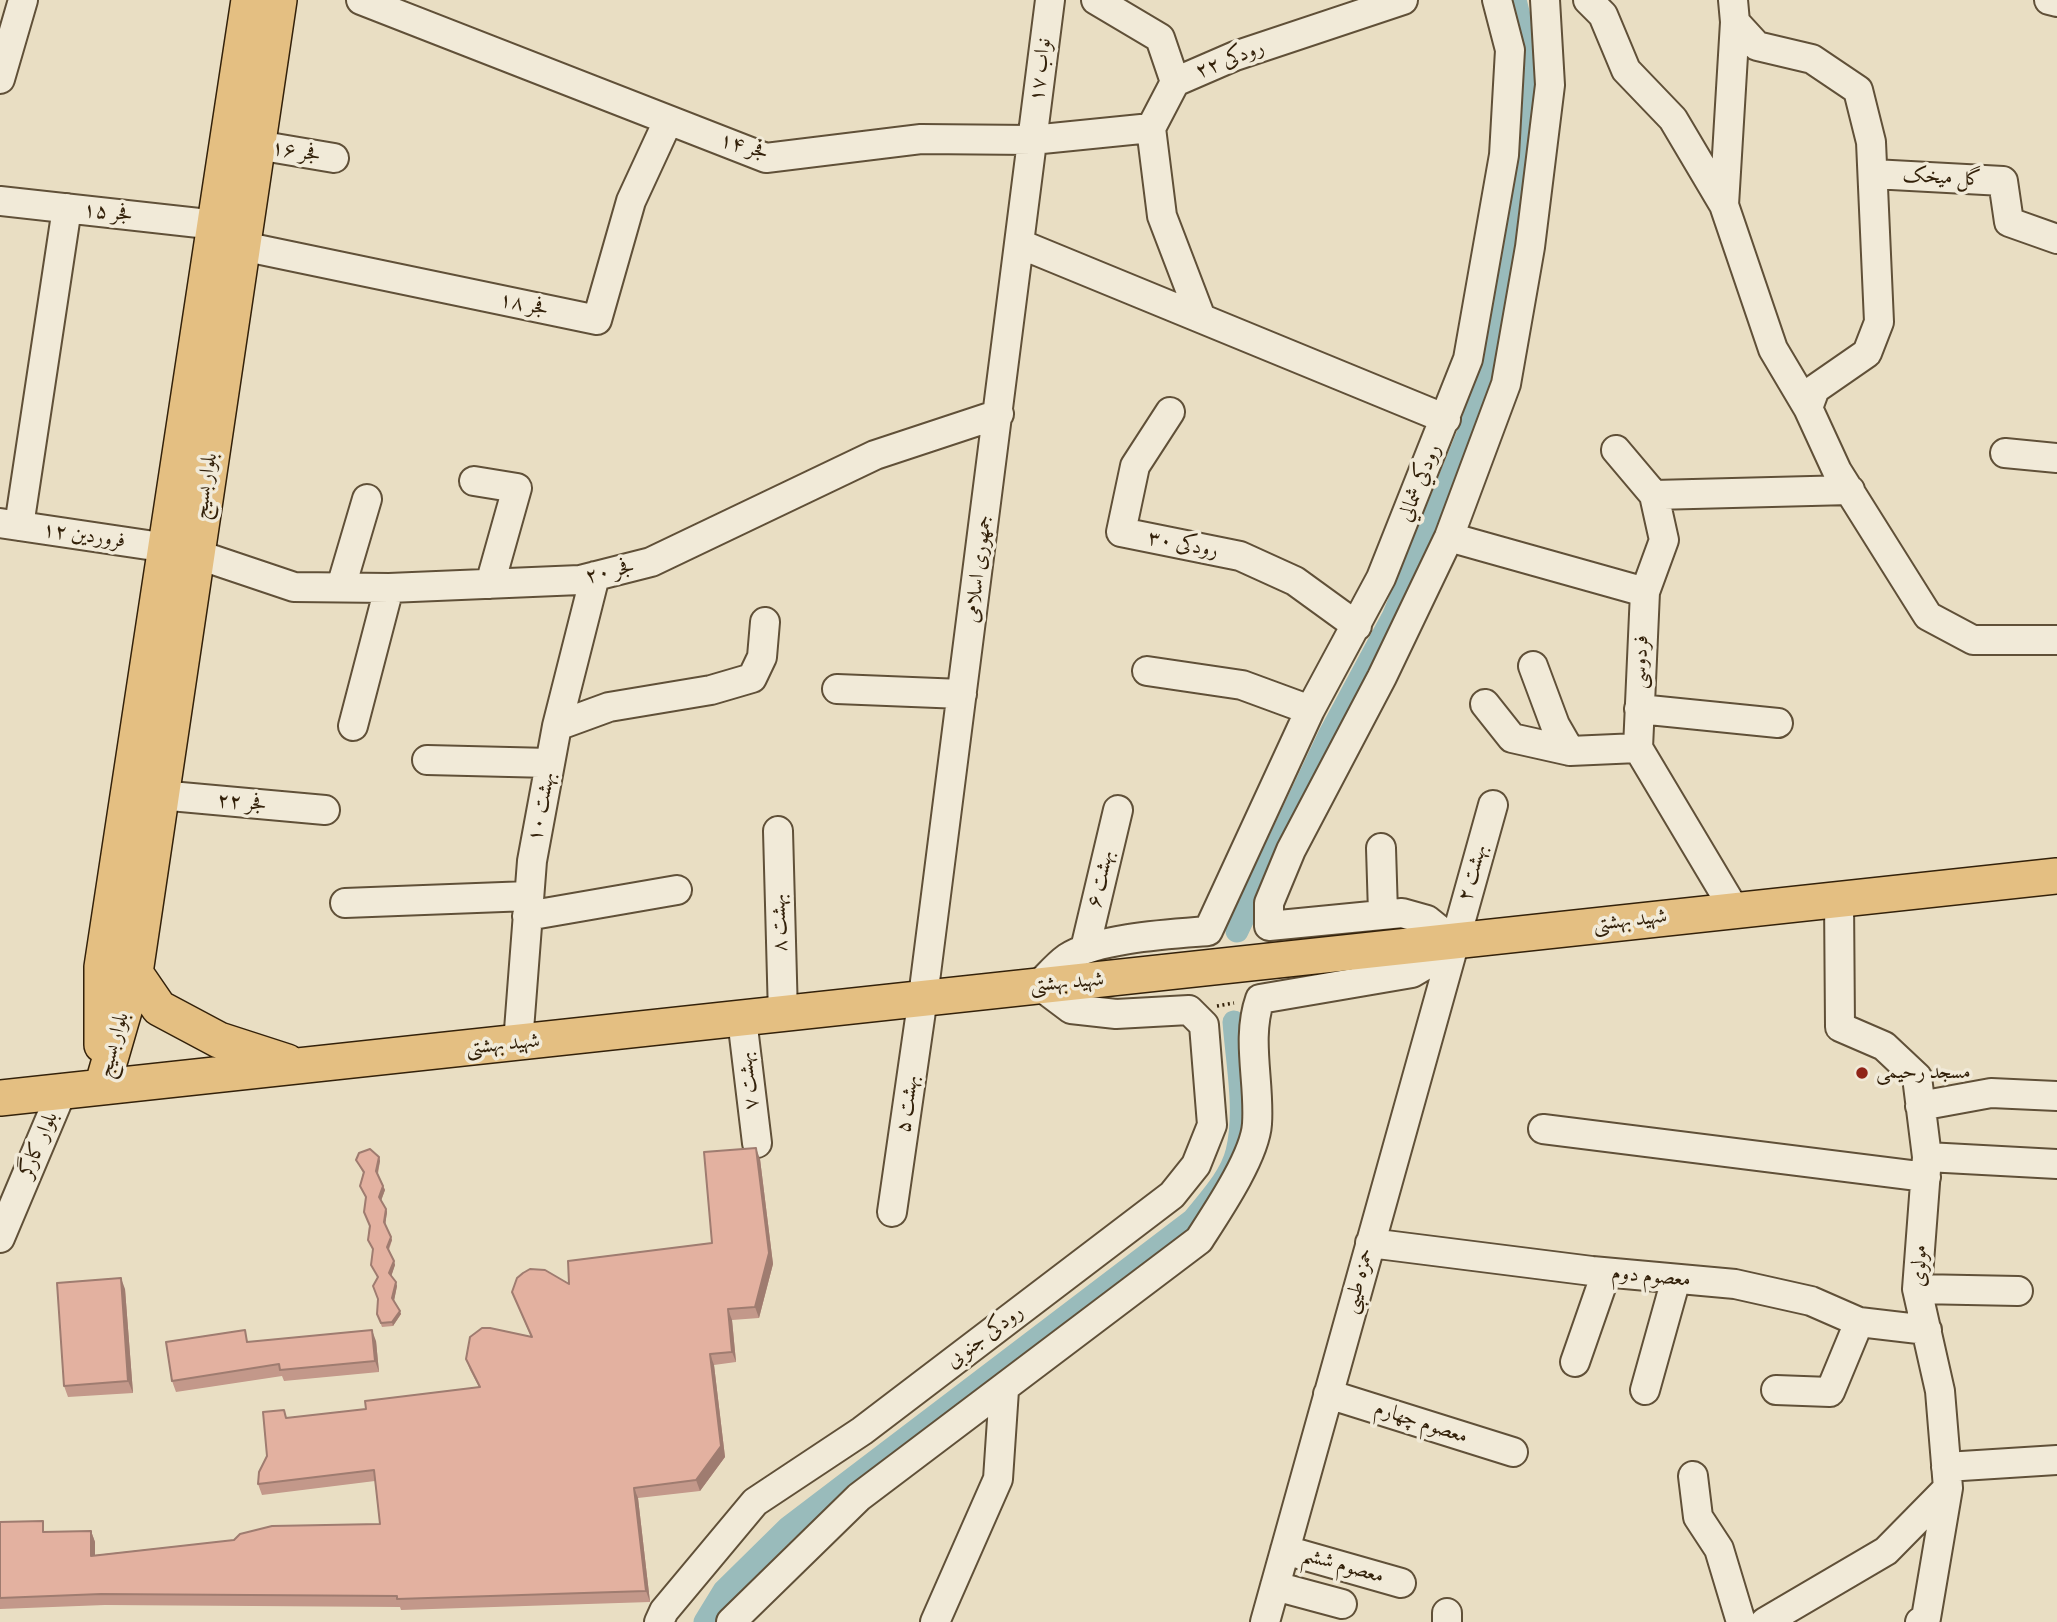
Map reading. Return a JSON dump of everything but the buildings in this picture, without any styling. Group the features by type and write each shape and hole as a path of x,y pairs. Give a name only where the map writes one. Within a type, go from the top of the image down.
{"main road":[{"name":"بلوار بسیج","path":"80,1089 182,551 229,235 249,0"},
{"name":"بلوار بسیج","path":"229,235 257,145 279,0"},
{"name":"بلوار بسیج","path":"80,1089 135,973 159,795 182,551"},
{"name":"شهید بهشتی","path":"0,1098 742,1020 1039,985 1085,965 1439,943 2057,876"},
{"path":"135,973 159,1008 219,1040 300,1066"}],"street":[{"path":"0,79 23,0"},
{"name":"فجر ۱۴","path":"361,0 766,158 921,139 1032,140 1151,128"},
{"name":"نواب ۱۷","path":"1032,140 1050,0"},
{"path":"1096,0 1160,38 1175,82"},
{"name":"رودکی ۲۲","path":"1151,128 1175,82 1235,56 1404,0"},
{"name":"رودکي شمالي","path":"1085,965 1134,939 1208,931 1310,710 1381,578 1468,359 1503,155 1510,50 1497,0"},
{"path":"731,1622 859,1497 1199,1240 1235,1184 1257,1126 1254,1017 1260,999 1412,973 1429,963 1439,943 1416,915 1383,914 1269,926 1269,903 1291,850 1382,677 1449,537 1506,384 1521,302 1550,85 1545,0"},
{"path":"1588,0 1603,15 1626,70 1673,119 1724,205 1773,349 1808,408 1850,490 1928,617 1973,640 2057,640"},
{"path":"2049,0 2057,2"},
{"path":"1724,205 1734,11"},
{"path":"1734,11 1757,46 1812,59 1858,90 1871,142 1879,322 1867,353 1815,389 1808,408"},
{"name":"فجر ۱۸","path":"229,235 597,320 631,201 668,121"},
{"path":"1151,128 1163,216 1201,318"},
{"name":"جمهوری اسلامی","path":"923,997 1032,140"},
{"name":"فجر ۱۶","path":"257,145 334,158"},
{"name":"گل میخک","path":"1872,174 2003,181 2009,222 2057,239"},
{"name":"فجر ۱۵","path":"0,201 67,208 229,235"},
{"path":"10,525 67,208"},
{"path":"1020,244 1446,419"},
{"name":"رودکی ۳۰","path":"1170,412 1135,466 1121,533 1240,556 1295,581 1357,626"},
{"name":"فجر ۲۰","path":"182,551 294,587 389,588 580,580 652,562 875,455 999,414"},
{"path":"1616,450 1654,495 1850,490"},
{"path":"2005,453 2057,458"},
{"path":"474,481 517,488 491,584"},
{"name":"فردوسی","path":"1638,748 1645,592 1664,540 1654,495"},
{"path":"341,587 367,499"},
{"name":"۱۲ فروردین","path":"10,525 182,551"},
{"path":"1449,537 1645,592"},
{"name":"بهشت ۱۰","path":"518,1043 532,861 557,726 595,576"},
{"path":"353,726 389,588"},
{"path":"557,726 609,707 711,690 752,678 762,657 765,622"},
{"path":"1534,666 1556,725 1570,751"},
{"path":"1147,671 1242,685 1310,710"},
{"path":"836,689 962,694"},
{"path":"1485,704 1512,738 1570,751 1638,748 1734,909"},
{"path":"1639,709 1778,723"},
{"path":"427,760 550,763"},
{"name":"فجر ۲۲","path":"159,795 325,810"},
{"name":"بهشت ۲","path":"1439,943 1493,806"},
{"name":"بهشت ۶","path":"1085,965 1118,810"},
{"name":"بهشت ۸","path":"778,831 783,1015"},
{"path":"1381,848 1383,914"},
{"path":"345,903 528,906 677,890"},
{"name":"مولوی","path":"1839,898 1840,1027 1884,1046 1917,1077 1927,1167 1917,1289 1940,1391 1947,1478 1926,1618 1920,1622"},
{"name":"حمزه طیبی","path":"1265,1622 1370,1242 1439,943"},
{"path":"1039,985 1071,1009 1116,1014 1189,1010"},
{"name":"بهشت ۵","path":"892,1212 923,997"},
{"name":"رودکی جنوبی","path":"659,1622 664,1611 755,1502 862,1431 1172,1195 1196,1165 1212,1125 1204,1025 1189,1010"},
{"name":"بهشت ۷","path":"742,1020 757,1143"},
{"name":"بلوار کارگر","path":"0,1238 80,1089"},
{"path":"1920,1106 1991,1093 2057,1096"},
{"path":"1543,1129 1927,1167 2057,1164"},
{"name":"معصوم دوم","path":"1370,1242 1606,1273 1735,1284 1811,1301 1859,1322 1927,1330"},
{"path":"1575,1362 1606,1273"},
{"path":"1645,1390 1676,1279"},
{"path":"1917,1289 2018,1290"},
{"path":"1776,1390 1829,1392 1859,1322"},
{"path":"935,1622 998,1479 1004,1390"},
{"name":"معصوم چهارم","path":"1328,1394 1513,1452"},
{"path":"1765,1622 1886,1551 1947,1478 2057,1460"},
{"path":"1693,1476 1698,1517 1719,1549 1741,1622"},
{"name":"معصوم ششم","path":"1285,1550 1401,1583"},
{"path":"1275,1586 1342,1604"}],"path":[{"path":"1189,1010 1260,999"}],"waterway":[{"path":"1237,931 1330,734 1393,617 1469,432 1488,377 1524,152 1526,79 1520,20 1515,0"},
{"path":"705,1622 724,1591 788,1528 1193,1220 1225,1179 1237,1152 1241,1104 1234,1022"}],"place":[{"name":"مسجد رحیمی","path":"1862,1073"}]}
